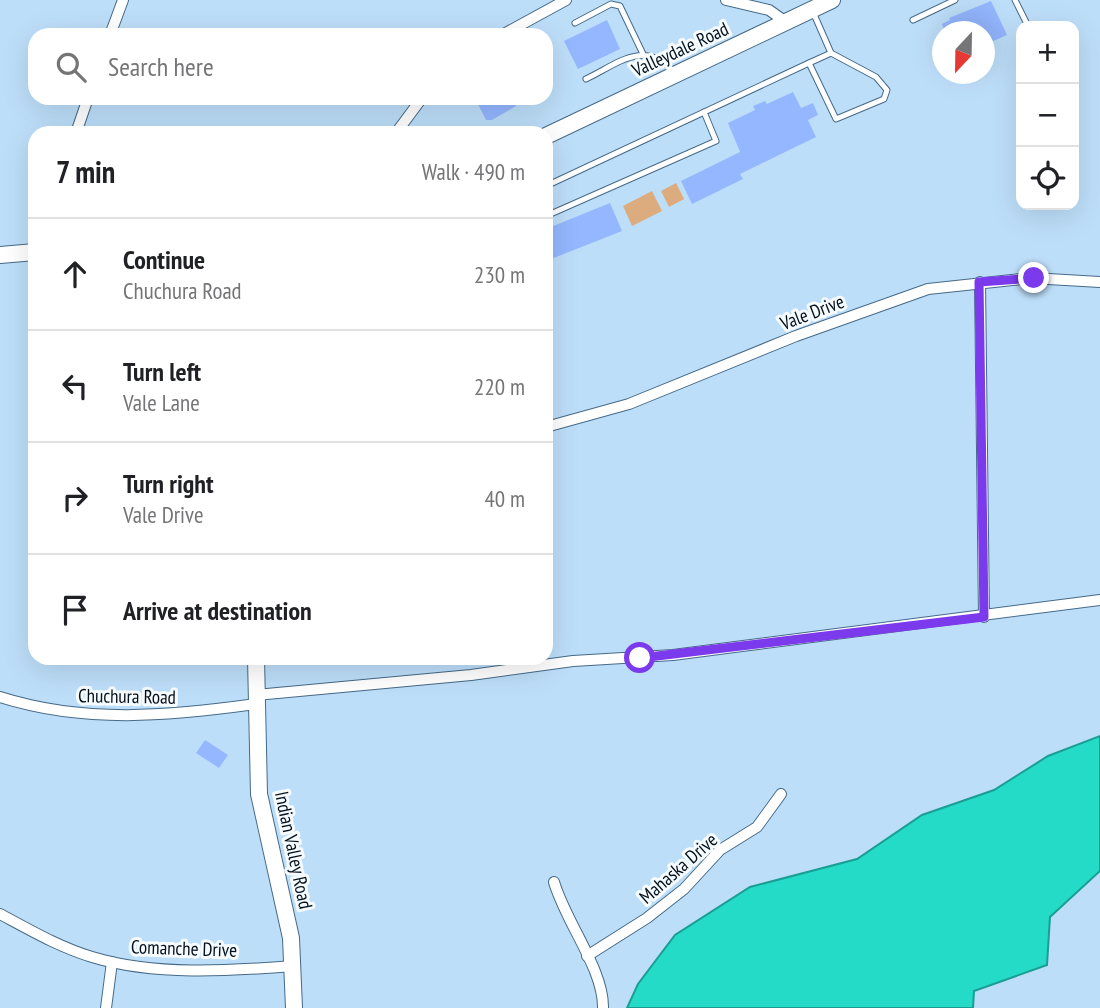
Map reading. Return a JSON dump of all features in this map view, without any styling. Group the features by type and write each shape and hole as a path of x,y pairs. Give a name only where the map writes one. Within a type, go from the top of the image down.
{"main road":[{"name":"Valleydale Road","path":"553,133 831,0"},
{"path":"0,256 28,253"},
{"name":"Indian Valley Road","path":"256,665 259,794 285,905 294,966 294,1008"}],"street":[{"path":"113,28 123,0"},
{"path":"515,28 566,0"},
{"path":"726,0 769,10 786,22"},
{"path":"78,126 86,105"},
{"path":"401,126 417,105"},
{"name":"Vale Drive","path":"553,425 629,404 868,309 928,289 1031,278 1100,282"},
{"path":"979,282 984,617"},
{"name":"Chuchura Road","path":"553,663 673,655 1100,600"},
{"name":"Chuchura Road","path":"0,697 64,712 123,717 180,714 256,699 539,665"},
{"name":"Mahaska Drive","path":"587,956 647,918 684,889 720,850 757,827 781,794"},
{"path":"554,882 560,903 601,983 603,1008"},
{"name":"Comanche Drive","path":"0,914 67,948 112,962 165,968 294,966"},
{"path":"106,1008 112,962"}],"lane":[{"path":"913,20 955,0"},
{"path":"1015,0 1026,21"},
{"path":"575,23 611,4 620,6 643,54"},
{"path":"809,63 836,119 884,99 887,90 876,77 831,53 812,9"},
{"path":"553,183 831,53"},
{"path":"586,79 643,54 663,60 676,74"},
{"path":"553,213 716,141 704,112"}],"shaded area":[{"path":"676,183 684,199 669,207 661,191"},
{"path":"652,191 662,211 632,226 623,206"},
{"path":"1100,736 1100,871 1050,917 1047,965 974,991 973,1008 627,1008 638,984 675,935 750,887 857,859 922,815 994,790 1048,756"}],"building":[{"path":"991,1 1007,35 995,40 995,21 948,21 949,18"},
{"path":"607,20 620,49 578,69 564,41"},
{"path":"793,92 801,108 813,103 818,115 808,120 816,137 740,174 743,179 692,204 681,181 740,152 728,123 755,110 753,106 765,101 767,104"},
{"path":"478,105 516,105 492,120 486,120"},
{"path":"610,203 622,231 553,258 553,226"},
{"path":"205,740 228,755 219,768 196,753"}],"route":[{"path":"640,658 821,634 984,617 979,282 1034,278"}]}
